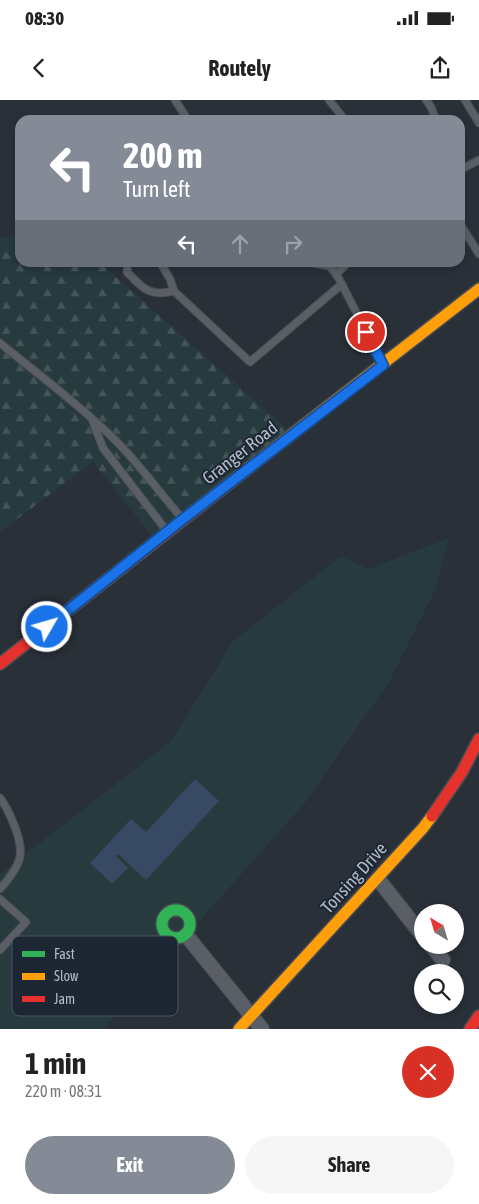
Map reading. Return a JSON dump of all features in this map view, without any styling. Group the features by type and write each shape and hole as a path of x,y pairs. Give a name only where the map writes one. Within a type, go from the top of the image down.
{"main road":[{"name":"Granger Road","path":"0,664 479,289"},
{"name":"Tonsing Drive","path":"239,1029 378,878 434,814 462,772 479,740"},
{"path":"470,1029 479,1016"}],"street":[{"path":"378,878 414,925"},
{"path":"186,935 262,1029"},
{"path":"438,954 443,960"}],"lane":[{"path":"175,100 185,115"},
{"path":"329,100 340,115"},
{"path":"426,100 431,106 434,115"},
{"path":"465,100 479,123"},
{"path":"465,167 479,160"},
{"path":"465,232 479,254"},
{"path":"128,267 127,272 148,291 161,294 174,290"},
{"path":"162,267 174,290 250,362 342,284"},
{"path":"330,267 342,284 383,365"},
{"path":"336,274 344,267"},
{"path":"0,343 92,419 140,466 183,519"},
{"path":"92,419 103,448 167,532"},
{"path":"0,798 16,827 21,856 10,879 0,889"},
{"path":"0,899 26,922 13,936"},
{"path":"0,950 12,937"}],"green space":[{"path":"15,235 15,267 105,267 293,434 156,541 93,462 0,532 0,238"},
{"path":"449,538 435,590 389,682 304,804 178,945 178,936 12,936 12,1016 115,1016 103,1029 0,1029 0,874 171,741 233,641 341,556 368,569"}],"water":[{"path":"195,779 219,801 146,880 118,854 116,856 128,868 112,884 90,863 131,819 146,832"}],"traffic: fast":[{"path":"169,936 166,934 162,924 166,914 171,911 181,911 186,914 190,924"},
{"path":"178,938 186,934 190,924"}],"traffic: slow":[{"path":"264,456 479,289"},
{"path":"239,1029 432,816"}],"traffic: jam":[{"path":"0,664 264,456"},
{"path":"432,816 462,772 479,739"},
{"path":"470,1029 479,1016"}],"route":[{"path":"47,627 183,519 383,365 366,332"}]}
